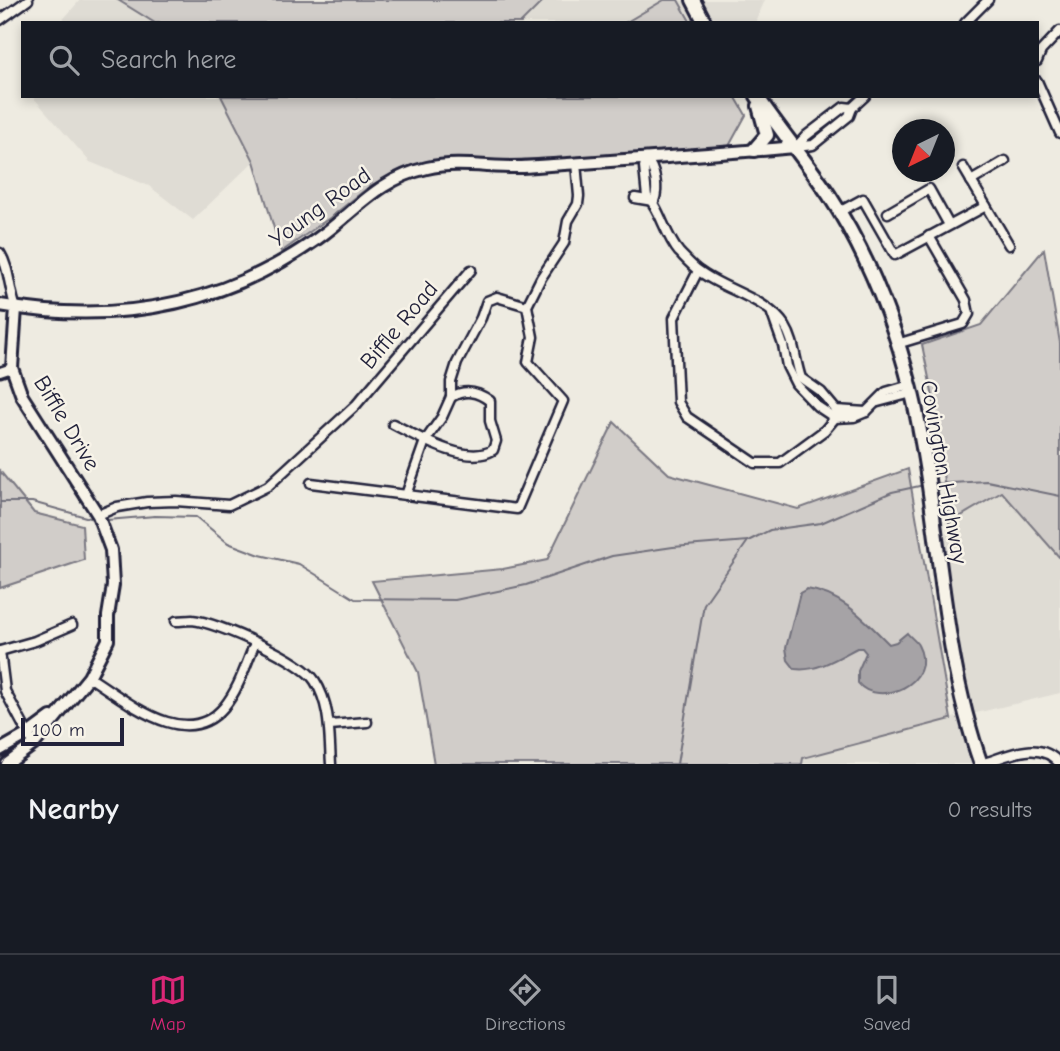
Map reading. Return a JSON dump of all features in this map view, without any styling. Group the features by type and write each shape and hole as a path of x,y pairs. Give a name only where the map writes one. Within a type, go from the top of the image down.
{"main road":[{"path":"692,0 704,21"},
{"path":"754,150 767,135 757,103 758,98"},
{"name":"Covington Highway","path":"758,98 796,147 839,212 873,276 897,344 911,389 923,453 953,657 968,723 981,764"}],"street":[{"path":"0,20 28,0"},
{"path":"967,21 988,0"},
{"path":"1039,56 1060,31"},
{"path":"1039,86 1060,133"},
{"path":"796,147 844,107 852,108 863,98"},
{"name":"Young Road","path":"0,305 98,313 180,303 239,284 285,260 320,237 370,194 407,174 449,165 517,167 796,147"},
{"path":"646,158 644,167 650,181 647,197 654,201 672,243 698,271 765,306 772,314 787,366 796,384 817,406 836,414 854,417 866,412 886,392 911,389"},
{"path":"971,181 1005,161"},
{"path":"311,483 517,509 563,401 528,362 533,337 527,306 541,278 564,243 568,221 578,204 576,163"},
{"path":"963,167 1009,245"},
{"path":"888,214 929,189 950,225"},
{"path":"635,198 654,201"},
{"path":"839,212 863,199 895,255 986,206"},
{"path":"897,344 963,324 969,314 966,300 929,236"},
{"path":"0,253 5,260 16,308"},
{"name":"Biffle Road","path":"98,515 117,507 147,502 176,500 229,505 268,486 356,405 471,270"},
{"path":"698,271 674,318 678,402 687,417 755,463 780,463 825,430 836,414"},
{"path":"406,495 425,441 442,417 451,397 451,382 457,363 487,301 496,297 527,306"},
{"name":"Biffle Drive","path":"7,764 68,705 89,677 108,640 108,616 113,585 111,550 98,515 22,396 12,368 16,308"},
{"path":"0,372 12,368"},
{"path":"393,424 425,441 454,451 484,455 493,450 496,441 490,421 489,401 471,392 461,391 451,397"},
{"path":"176,621 192,620 211,625 301,666 314,679 324,698 330,725 331,764"},
{"path":"31,739 5,691 0,651 35,641 72,625"},
{"path":"89,677 162,722 191,726 208,720 225,706 238,684 255,643"},
{"path":"330,725 367,722"},
{"name":"Biffle Drive","path":"0,750 31,739"},
{"path":"981,764 1034,749 1046,751 1060,764"}],"shaded area":[{"path":"80,0 118,0 152,21 62,21"},
{"path":"118,0 544,0 523,21 152,21"},
{"path":"544,0 664,0 628,21 523,21"},
{"path":"664,0 678,0 690,21 628,21"},
{"path":"677,0 765,0 756,21 688,21"},
{"path":"34,98 222,98 254,161 193,220 149,186 90,162"},
{"path":"222,98 736,98 746,115 729,146 564,158 422,163 371,185 281,252 254,161"},
{"path":"1044,249 1060,343 1060,558 1002,492 949,523 935,407 922,345 981,325"},
{"path":"614,422 669,474 798,509 908,469 951,719 803,758 802,764 434,764 418,672 372,581 503,569 547,560"},
{"path":"0,471 34,513 82,525 84,560 0,588"},
{"path":"1002,492 1060,558 1060,693 972,714 987,764 802,764 803,758 971,713 959,670 939,555 949,523"},
{"path":"807,589 842,602 862,617 889,644 907,633 918,645 922,659 920,671 913,681 891,692 867,690 858,683 858,671 866,653 862,648 819,666 795,669 788,660 786,648 800,593"}],"waterway":[{"path":"933,484 987,481 1060,496"},
{"path":"677,764 704,604 748,541 770,530 821,523 892,492 924,485"},
{"path":"0,502 32,502 93,519"},
{"path":"107,520 155,516 196,517 228,543 260,555 299,564 355,599 455,600 526,585 612,556 673,547 748,541"}]}
